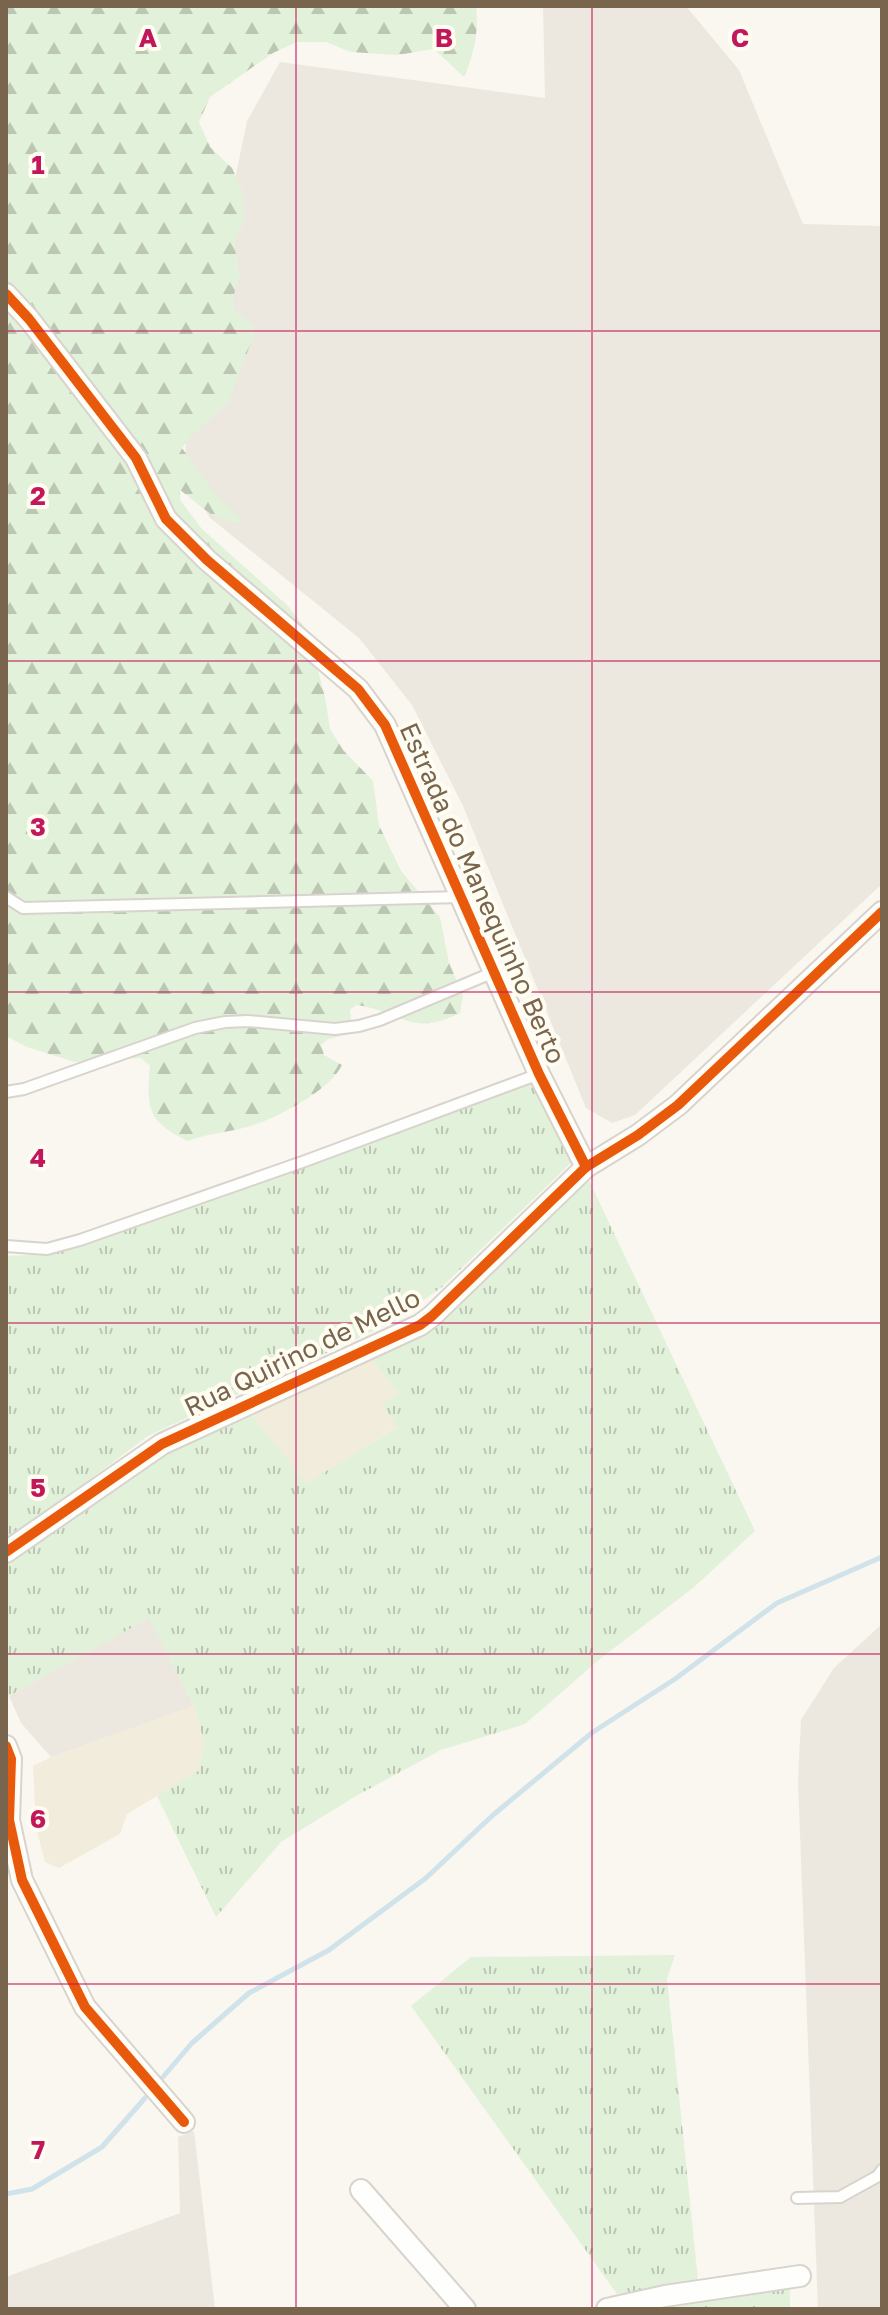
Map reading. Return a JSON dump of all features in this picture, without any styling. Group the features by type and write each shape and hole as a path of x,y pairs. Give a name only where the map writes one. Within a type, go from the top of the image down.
{"street":[{"name":"Estrada do Manequinho Berto","path":"6,294 29,319 136,458 166,519 207,560 358,689 373,706 385,725 539,1074 586,1167"},
{"name":"Rua Quirino de Mello","path":"6,1552 162,1444 420,1325 586,1167 638,1135 678,1105 882,912"},
{"path":"6,1746 11,1759 9,1820 22,1880 85,2007 184,2122"},
{"path":"361,2190 465,2309"},
{"path":"607,2309 665,2296 800,2276"}],"lane":[{"path":"6,897 23,908 461,897"},
{"path":"6,1092 24,1089 195,1028 225,1022 248,1021 335,1029 359,1026 494,972"},
{"path":"6,1246 47,1249 80,1240 539,1074"},
{"path":"797,2198 840,2197 878,2176 882,2170"}],"shaded area":[{"path":"543,6 686,6 739,70 803,224 882,226 882,884 635,1115 612,1123 586,1108 463,806 412,705 359,638 209,517 184,467 202,261 228,213 247,121 280,62 545,98"},
{"path":"367,1353 399,1394 399,1426 307,1484 246,1409"},
{"path":"149,1617 194,1706 51,1757 21,1723 9,1696"},
{"path":"882,1624 882,2309 818,2309 798,1780 801,1720 834,1668"},
{"path":"194,1706 205,1745 199,1771 127,1814 120,1834 59,1868 45,1862 36,1827 33,1766"},
{"path":"194,2131 215,2309 6,2309 6,2277 180,2213 178,2137"}],"green space":[{"path":"6,6 476,6 475,42 464,77 434,49 397,55 351,52 326,42 297,42 273,53 210,97 199,122 210,147 232,168 243,192 244,223 236,236 235,249 240,275 233,297 235,311 254,326 255,332 228,403 182,448 213,492 244,522 218,518 180,490 180,500 202,529 288,606 307,630 330,729 343,750 373,781 379,825 401,871 440,917 449,963 463,995 460,1013 429,1023 406,1021 356,1005 350,1010 352,1027 349,1034 328,1039 321,1045 324,1055 342,1065 313,1095 269,1119 188,1141 165,1127 152,1112 150,1066 141,1058 75,1062 27,1047 6,1036"},
{"path":"536,1080 574,1160 442,1287 395,1321 148,1436 50,1509 6,1537 6,1256 54,1254"},
{"path":"586,1174 755,1531 693,1588 601,1658 525,1724 441,1750 356,1796 281,1842 216,1917 157,1796 198,1771 205,1745 194,1706 149,1618 9,1696 6,1691 6,1564 164,1450 246,1409 307,1483 398,1427 381,1404 399,1394 367,1353 425,1330"},
{"path":"675,1955 667,1979 698,2280 617,2294 411,2006 471,1957"},
{"path":"790,2287 790,2309 659,2309"}],"waterway":[{"path":"163,2077 192,2043 249,1993 329,1950 426,1878 493,1815 593,1732 675,1679 777,1603 882,1557"},
{"path":"6,2194 32,2189 102,2147 145,2098"}],"cycle path":[{"path":"6,294 29,319 136,458 166,519 207,560 358,689 385,725 539,1074 586,1167"},
{"path":"6,1552 162,1444 420,1325 586,1167 638,1135 678,1105 882,912"},
{"path":"6,1746 11,1759 9,1820 22,1880 85,2007 184,2122"}]}
